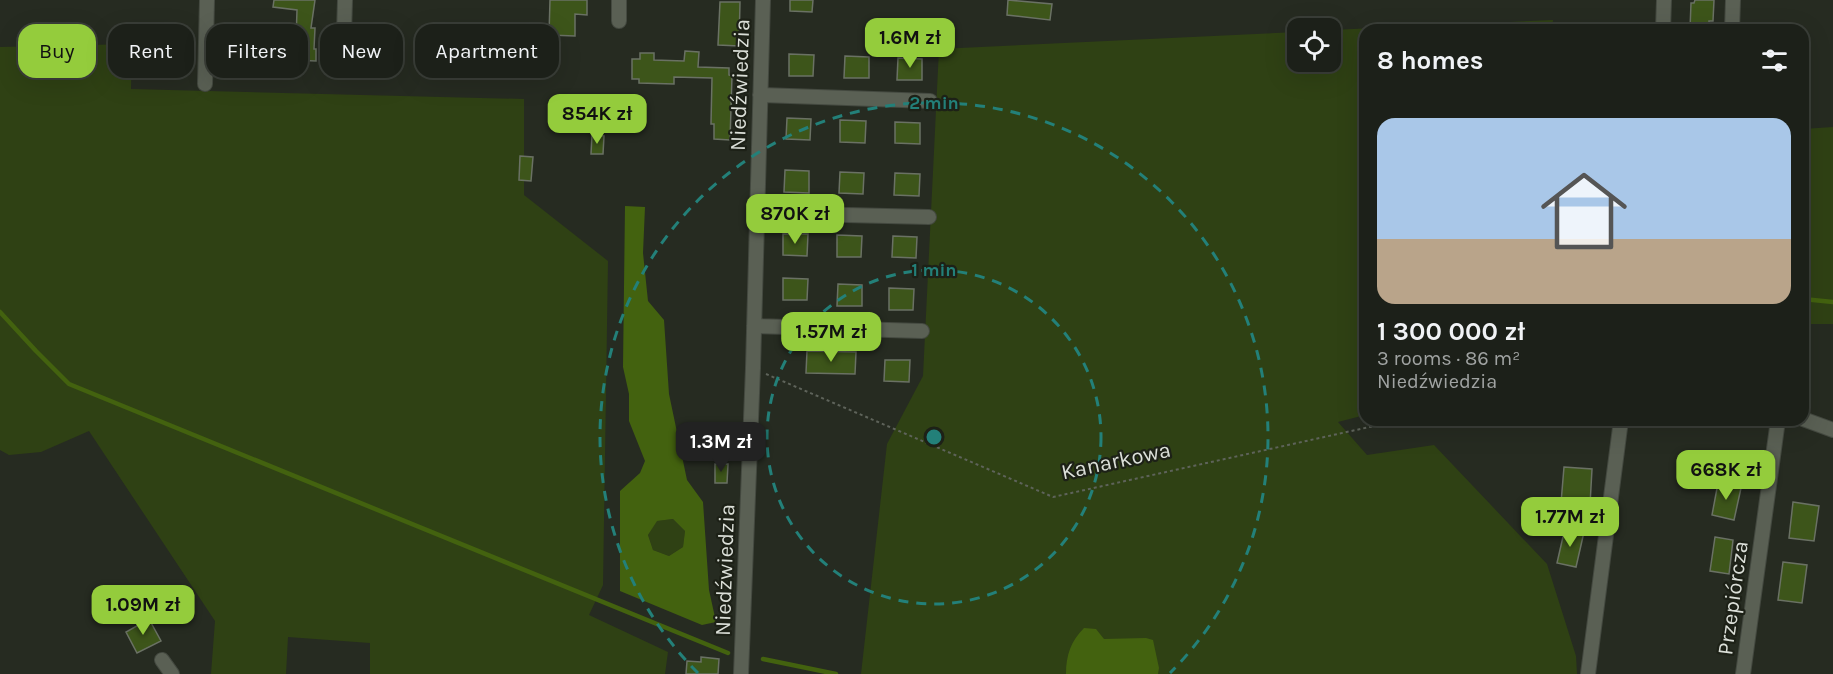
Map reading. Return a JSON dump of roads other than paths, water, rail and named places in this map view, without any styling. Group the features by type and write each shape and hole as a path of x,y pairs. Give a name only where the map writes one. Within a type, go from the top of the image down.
{"street":[{"path":"205,84 207,0"},
{"path":"344,24 345,0"},
{"path":"619,0 619,21"},
{"name":"Niedźwiedzia","path":"741,674 753,368 763,0"},
{"path":"1663,24 1664,0"},
{"path":"1732,24 1733,0"},
{"path":"760,95 930,101"},
{"path":"757,213 928,216"},
{"path":"754,326 922,331"},
{"path":"1809,422 1833,430"},
{"path":"1588,674 1620,426"},
{"name":"Przepiórcza","path":"1743,674 1777,426"},
{"path":"162,660 172,674"}],"waterway":[{"path":"1809,300 1833,302"},
{"path":"0,312 69,384 728,653"},
{"path":"763,659 836,674"}]}
